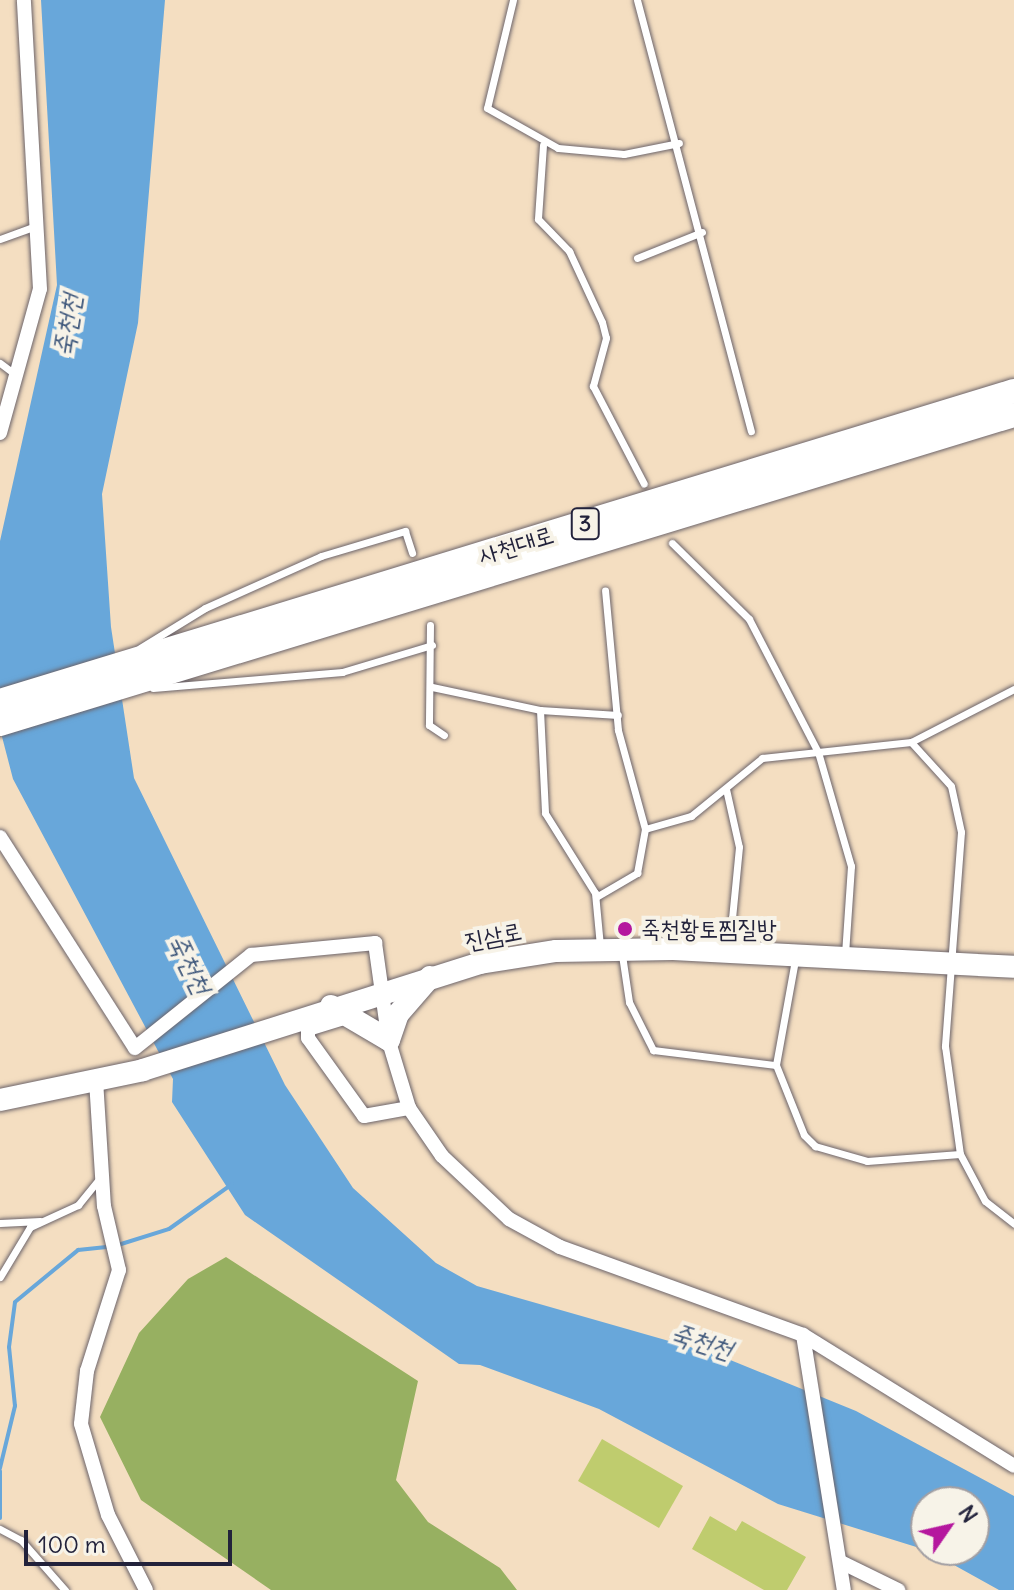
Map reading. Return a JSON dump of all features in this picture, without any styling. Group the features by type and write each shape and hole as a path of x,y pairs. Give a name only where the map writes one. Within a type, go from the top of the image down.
{"main road":[{"name":"사천대로","path":"160,665 1014,391"},
{"name":"사천대로","path":"160,665 1014,415"},
{"name":"3","path":"0,724 111,680 160,665"},
{"name":"3","path":"0,701 111,680"}],"street":[{"path":"0,433 40,289 40,224 24,0"},
{"path":"0,837 141,1043 148,1068"},
{"path":"141,1043 244,959 375,943 389,1040 409,1108 442,1156 527,1231 803,1335 1014,1466"},
{"name":"진삼로","path":"0,1100 148,1068 283,1020 340,1011 384,991 480,963 611,948 952,960 1014,967"},
{"path":"389,1040 398,1014 430,977"},
{"path":"389,1040 340,1011 308,1029 308,1038 364,1116 409,1108"},
{"path":"96,1080 118,1285 87,1371 81,1424 102,1501 146,1590"},
{"path":"803,1335 844,1590"},
{"path":"841,1562 898,1590"}],"lane":[{"path":"513,0 487,108 543,145 624,154 679,143"},
{"path":"637,0 679,143 751,431"},
{"path":"543,145 538,219 569,251 602,322 606,338 593,386 644,484"},
{"path":"0,239 40,224"},
{"path":"637,258 702,232"},
{"path":"0,363 16,375"},
{"path":"111,680 205,608 321,556 405,531 412,553"},
{"path":"672,543 755,627 818,752 851,866 845,955"},
{"path":"596,897 637,873 645,829 618,715 605,591"},
{"path":"430,625 432,687 429,725 444,735"},
{"path":"111,680 342,672 432,645"},
{"path":"432,687 540,710 618,715"},
{"path":"645,829 691,816 762,758 911,742 1014,689"},
{"path":"540,710 545,813 596,897 629,1002 653,1050 776,1065"},
{"path":"911,742 944,774 957,812 961,868 945,1046 960,1154 985,1201 1014,1224"},
{"path":"726,789 739,847 729,951"},
{"path":"796,953 776,1065 815,1146 867,1161 960,1154"},
{"path":"0,1277 22,1236 40,1221 78,1205 104,1171"},
{"path":"0,1223 40,1221"},
{"path":"0,1529 21,1540 65,1590"}],"green space":[{"path":"226,1257 418,1381 396,1480 428,1522 500,1568 517,1590 271,1590 141,1500 100,1417 139,1333 188,1279"},
{"path":"602,1439 683,1486 659,1528 578,1481"},
{"path":"710,1516 736,1531 742,1521 806,1557 787,1590 764,1590 692,1549"}],"water":[{"name":"죽천천","path":"41,0 165,0 138,323 102,494 111,627 134,778 285,1085 353,1188 436,1263 477,1286 718,1355 856,1411 1014,1496 1014,1590 999,1590 956,1566 990,1566 990,1486 910,1486 910,1545 778,1504 599,1409 480,1365 459,1364 245,1215 172,1102 173,1079 13,779 0,729 0,541 57,285"}],"waterway":[{"path":"118,1245 169,1229 232,1184"},
{"path":"0,1468 15,1406 9,1347 15,1302 78,1250 109,1247"},
{"path":"0,1471 0,1518"}],"place":[{"name":"죽천황토찜질방","path":"625,929"}]}
